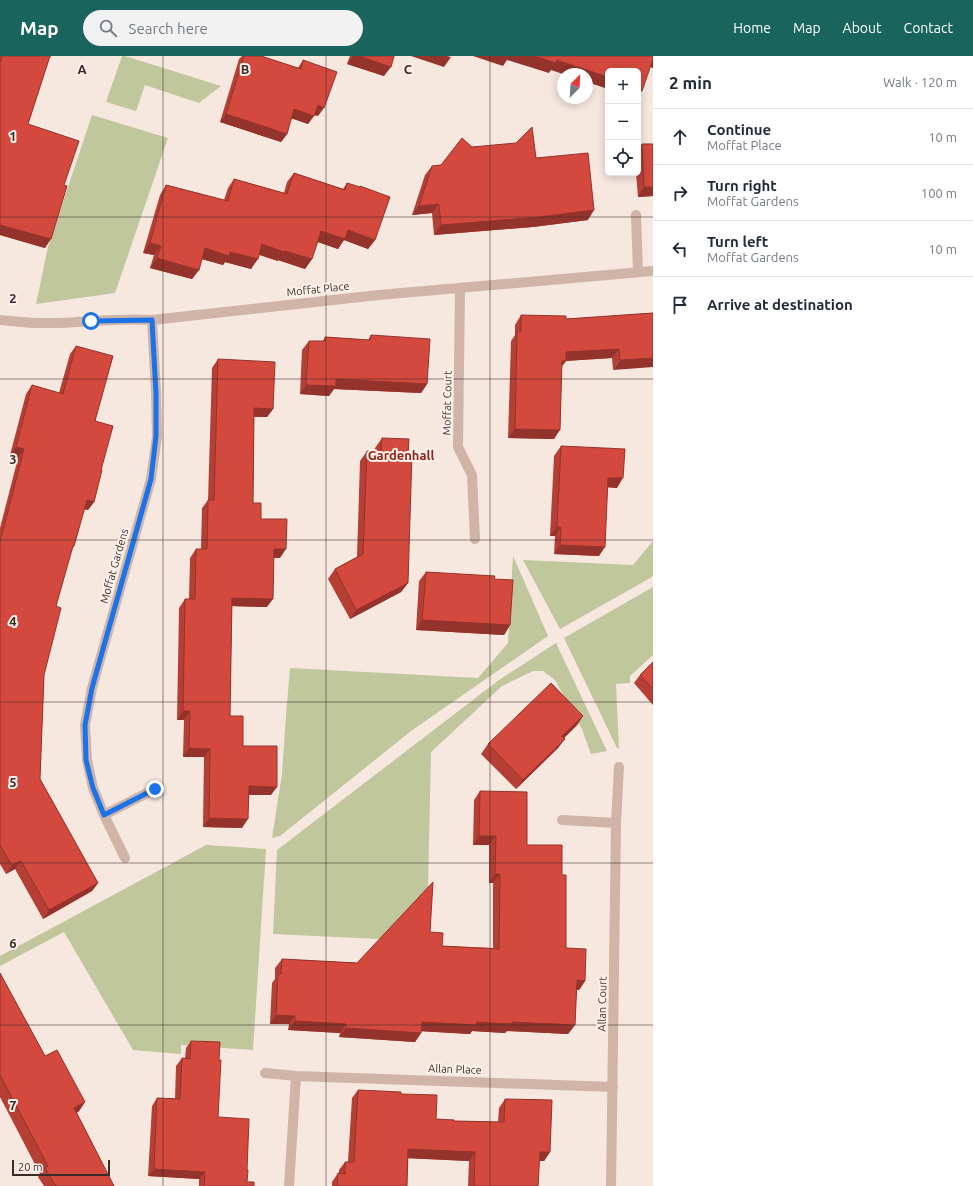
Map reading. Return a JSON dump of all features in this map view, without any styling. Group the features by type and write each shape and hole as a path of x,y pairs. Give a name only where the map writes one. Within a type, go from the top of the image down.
{"street":[{"path":"636,215 638,272"},
{"name":"Moffat Place","path":"0,320 40,323 152,320 371,295 653,271"},
{"name":"Moffat Court","path":"460,288 458,447 472,476 475,539"},
{"name":"Moffat Gardens","path":"125,858 104,815 93,788 86,760 85,725 92,688 151,479 156,436 156,394 152,320"},
{"name":"Allan Court","path":"611,1186 616,823 619,767"},
{"path":"104,815 155,789"},
{"path":"562,820 616,823"},
{"name":"Allan Place","path":"266,1073 296,1076 613,1087"},
{"path":"289,1186 296,1076"}],"green space":[{"path":"122,56 221,86 199,103 145,85 136,111 106,102"},
{"path":"92,115 168,138 115,293 36,304 48,247"},
{"path":"653,541 652,577 560,629 523,560 633,565"},
{"path":"513,556 548,636 411,731 280,836 272,838 282,774 290,668 478,678 508,643"},
{"path":"653,587 653,655 630,676 630,683 616,684 619,749 617,748 564,638"},
{"path":"556,643 607,751 591,754 582,729 555,680 543,671 533,671 502,686 431,752 428,888 380,939 273,934 277,850 499,680"},
{"path":"206,845 266,849 253,1050 181,1045 181,1054 133,1050 64,932 0,966 0,956"}],"building":[{"path":"2,56 50,56 28,124 79,141 64,185 67,186 51,239 0,225 0,63"},
{"path":"244,56 261,56 301,69 303,60 337,72 324,108 318,105 314,116 294,109 287,134 226,114"},
{"path":"359,56 394,56 391,67"},
{"path":"534,56 653,56 642,91 641,68 605,68 605,76 593,72 593,68 581,68 557,60 556,63"},
{"path":"532,127 536,158 588,153 594,210 539,217 441,225 439,204 419,206 432,166 441,165 462,138 472,147 516,143"},
{"path":"642,144 653,144 653,187 644,187"},
{"path":"294,173 345,190 347,183 390,197 375,240 348,230 345,239 321,231 312,259 285,251 284,252 262,244 258,259 230,252 229,256 205,248 199,270 157,258 161,246 150,243 166,185 228,201 234,179 287,194"},
{"path":"653,313 653,358 620,360 619,349 566,352 566,361 562,361 560,430 515,429 517,331 521,332 521,315 566,316 566,319"},
{"path":"371,335 430,339 427,384 336,379 336,386 306,385 309,341 325,341 325,337 370,340"},
{"path":"76,346 113,356 95,421 113,426 94,502 87,500 56,606 61,608 44,675 40,779 98,883 49,910 21,861 12,865 0,845 0,542 24,449 16,447 32,385 63,394"},
{"path":"218,359 275,362 273,409 254,408 253,503 261,503 261,519 287,519 286,549 274,549 273,599 232,598 230,716 243,716 243,746 277,746 277,787 249,786 248,819 209,818 210,749 189,748 190,711 183,711 185,599 195,599 196,549 207,549 208,500 214,500"},
{"path":"382,438 409,439 408,453 412,453 408,583 356,610 335,569 363,554 367,451 381,452"},
{"path":"561,446 625,449 623,478 608,478 605,547 560,545 561,527 557,527"},
{"path":"426,572 495,576 494,579 513,580 510,625 422,620"},
{"path":"653,662 653,689 640,675"},
{"path":"551,683 583,716 562,736 565,739 523,780 488,744"},
{"path":"480,791 527,792 527,845 562,845 562,875 566,875 566,948 586,949 585,981 577,980 575,1025 477,1022 476,1025 422,1022 421,1033 346,1028 346,1024 295,1021 295,1016 276,1015 278,974 281,974 282,959 357,963 433,882 430,932 443,933 442,946 499,949 500,874 495,874 496,836 479,836"},
{"path":"0,973 45,1056 57,1050 85,1102 74,1108 114,1186 56,1186 45,1168 48,1166 0,1075"},
{"path":"191,1041 220,1042 219,1060 221,1060 218,1117 249,1119 247,1182 254,1182 254,1186 204,1186 205,1172 154,1169 157,1098 180,1099 182,1058 190,1059"},
{"path":"358,1090 401,1092 401,1094 437,1095 436,1119 454,1121 504,1122 505,1099 552,1100 550,1152 540,1152 538,1186 474,1186 475,1152 408,1149 407,1186 337,1186 338,1173 345,1174 345,1162 354,1162"}],"district":[{"name":"Gardenhall","path":"401,455"}],"route":[{"path":"91,321 152,320 156,394 156,436 151,479 92,688 85,725 86,760 93,788 104,815 155,789"}]}
